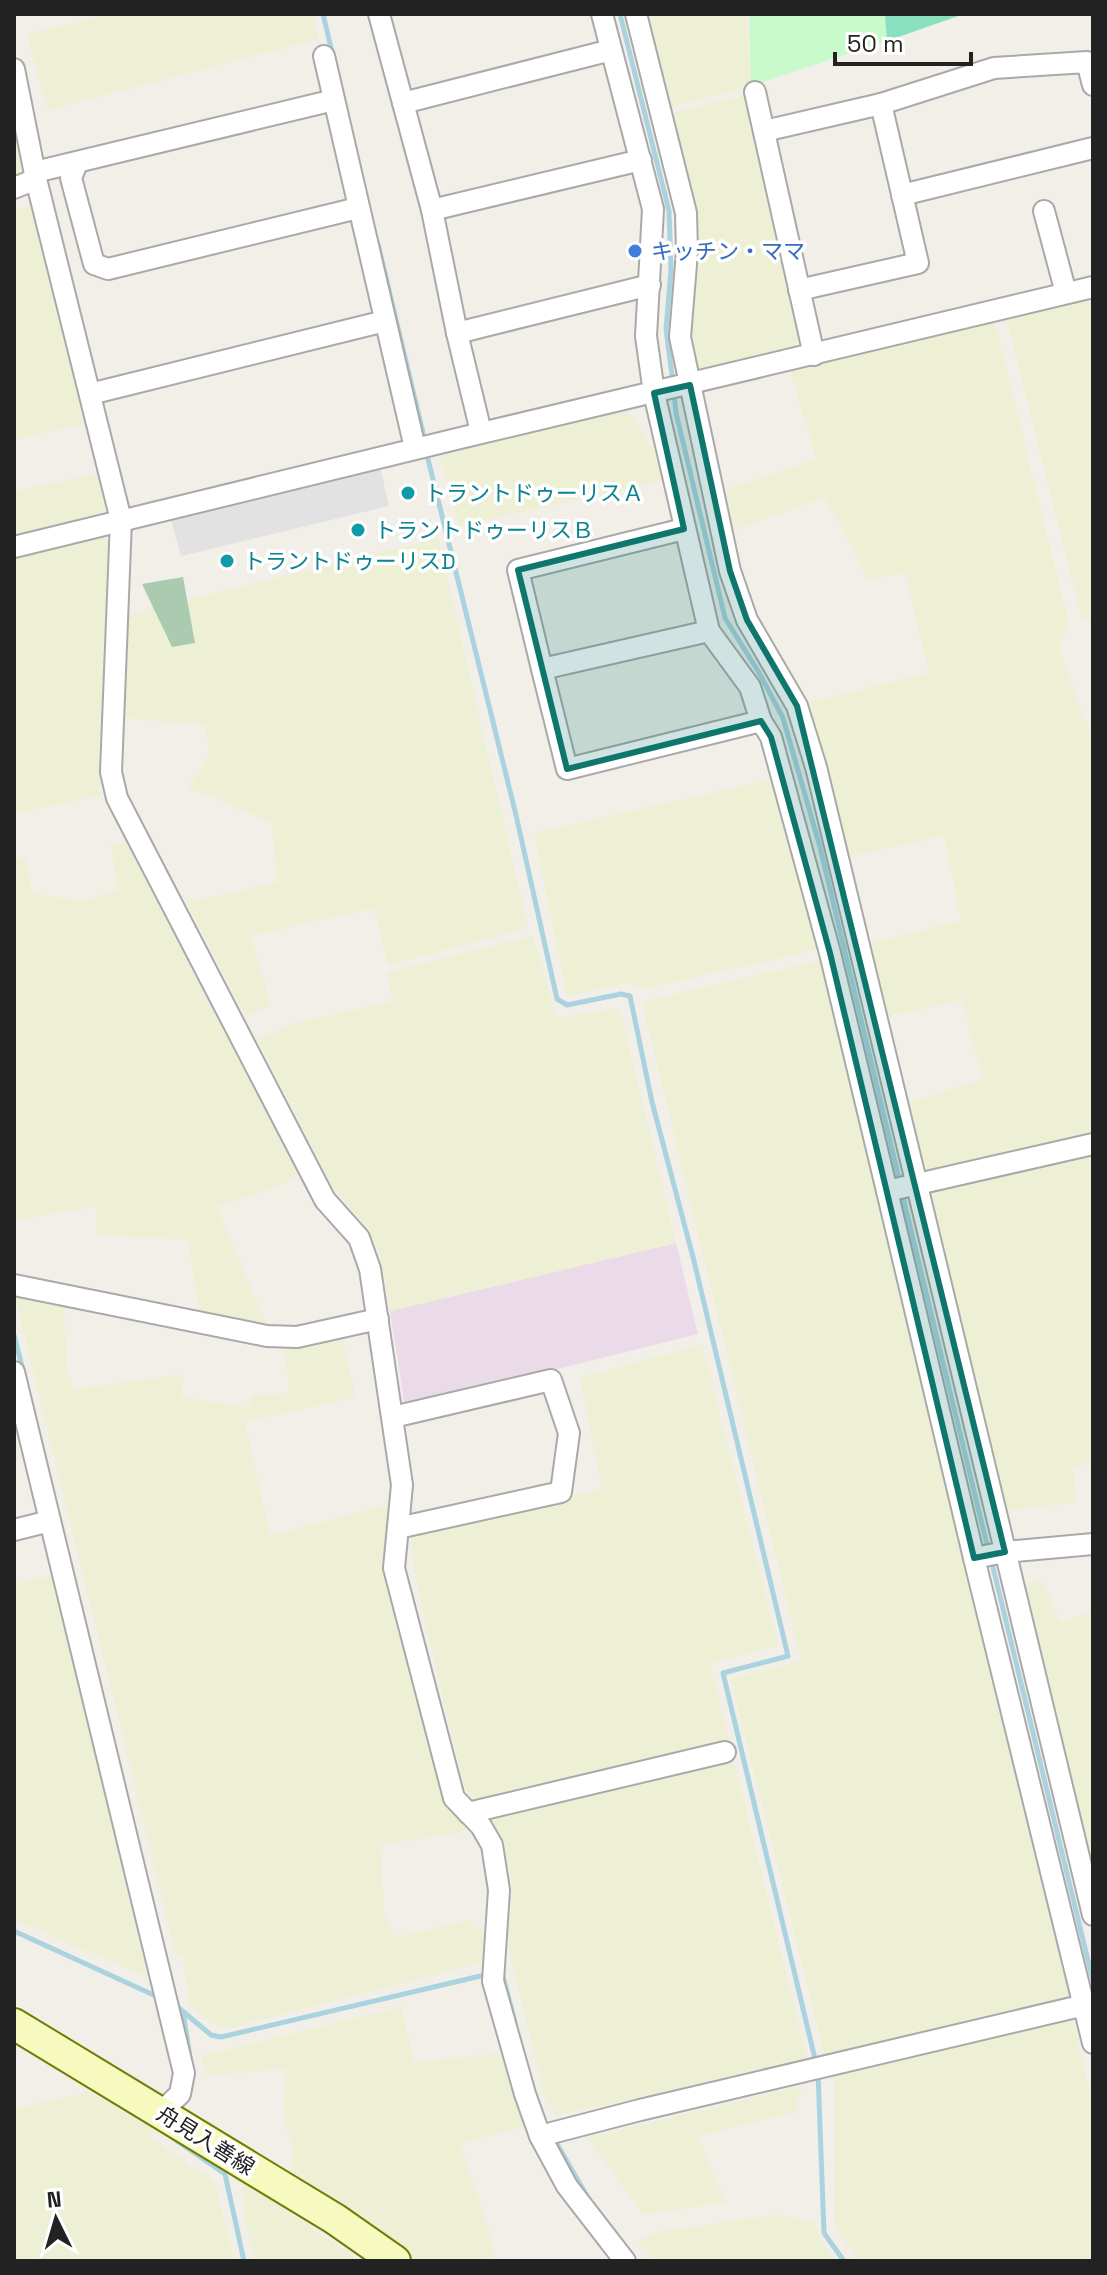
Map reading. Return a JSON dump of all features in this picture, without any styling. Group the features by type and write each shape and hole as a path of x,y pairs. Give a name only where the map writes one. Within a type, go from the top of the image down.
{"main road":[{"name":"舟見入善線","path":"14,2024 335,2219 395,2261"}],"street":[{"path":"379,14 432,210 481,432"},
{"path":"602,14 653,209 646,336 654,393 684,529 709,631 750,687 761,721 771,737 830,953 974,1558 1088,2004 1093,2043"},
{"path":"636,14 686,213 687,252 680,337 730,571 747,620 797,706 816,767 1093,1915"},
{"path":"403,103 611,50"},
{"path":"324,56 415,448"},
{"path":"764,131 881,104 994,68 1087,62 1093,85"},
{"path":"14,69 35,176 121,520 111,772 117,798 325,1200 359,1238 370,1269 402,1485 394,1568 454,1798 481,1826 492,1845 499,1890 493,1981 540,2136 567,2186 625,2261"},
{"path":"755,92 814,355"},
{"path":"14,188 35,176 77,163 334,100"},
{"path":"799,290 918,263 881,104"},
{"path":"902,195 1093,148"},
{"path":"432,210 641,160"},
{"path":"77,163 71,178 94,264 108,269 358,208"},
{"path":"1044,211 1066,293"},
{"path":"457,333 650,285"},
{"path":"14,547 481,432 690,385 1093,287"},
{"path":"90,394 385,321"},
{"path":"684,529 518,570 567,769 761,721"},
{"path":"542,669 709,631"},
{"path":"887,1191 1093,1144"},
{"path":"14,1285 267,1336 297,1337 378,1319"},
{"path":"14,1372 184,2073 180,2094 161,2112"},
{"path":"393,1417 551,1380 569,1433 561,1492 398,1528"},
{"path":"14,1530 50,1521"},
{"path":"974,1558 1093,1544"},
{"path":"468,1813 725,1752"},
{"path":"540,2136 1088,2004"}],"highlighted area":[{"path":"690,385 730,571 747,620 797,706 1005,1552 974,1558 830,953 771,737 761,721 567,769 518,570 684,529 654,393"}],"shaded area":[{"path":"380,466 389,506 181,556 170,516"},
{"path":"676,1243 698,1334 405,1407 390,1311"}],"green space":[{"path":"114,14 312,14 319,39 48,110 27,34"},
{"path":"645,14 746,14 751,86 668,108"},
{"path":"749,14 885,14 887,41 751,86"},
{"path":"885,14 964,14 887,41"},
{"path":"748,94 800,337 794,349 695,371 687,341 696,274 693,209 668,114"},
{"path":"14,120 26,172 14,176"},
{"path":"35,204 88,423 14,440 14,211"},
{"path":"1093,297 1093,618 1082,618 1006,317"},
{"path":"994,319 1069,623 1059,648 1093,741 1093,1135 922,1177 905,1104 982,1079 962,1000 885,1017 869,943 961,920 944,835 846,858 806,703 929,672 905,573 867,579 825,498 733,530 724,490 816,459 790,370"},
{"path":"623,410 636,418 655,454 662,481 459,526 439,452"},
{"path":"100,473 107,502 102,515 14,535 14,491"},
{"path":"100,535 110,542 99,749 101,795 14,814 14,557"},
{"path":"438,538 528,928 388,965 374,908 251,936 271,1005 246,1017 186,902 277,883 272,824 188,788 210,755 204,725 124,718 126,617 153,607 172,646 195,642 187,600"},
{"path":"183,577 195,643 172,647 142,584"},
{"path":"772,779 817,950 643,989 631,983 567,996 534,833"},
{"path":"126,842 298,1175 280,1185 217,1206 267,1326 200,1315 188,1240 96,1235 96,1206 14,1221 14,859 26,858 32,893 82,901 118,891 111,846"},
{"path":"533,936 557,1018 620,1008 676,1243 390,1311 378,1248 359,1218 333,1188 257,1039 291,1024 393,1001 387,972"},
{"path":"824,959 1072,1990 1069,1998 825,2057 731,1679 801,1661 642,1002"},
{"path":"1093,1153 1093,1462 1073,1469 1076,1502 1006,1511 928,1193"},
{"path":"14,1293 64,1306 67,1369 74,1389 184,1374 180,1396 248,1408 253,1395 284,1394 290,1389 283,1350 343,1340 356,1397 245,1422 270,1535 384,1506 390,1508 389,1572 441,1794 468,1827 462,1832 381,1845 384,1913 395,1937 472,1920 474,1926 486,1930 482,1963 230,2028 214,2025 190,2006 183,1957 176,1955"},
{"path":"702,1344 778,1646 710,1663 807,2059 556,2116 544,2096 510,1953 508,1932 513,1886 504,1849 487,1817 463,1784 415,1576 411,1535 602,1489 580,1378"},
{"path":"54,1575 147,1977 14,1920 14,1584"},
{"path":"1043,1580 1060,1622 1093,1611 1093,1868 1023,1584"},
{"path":"401,2006 414,2062 505,2053 525,2126 460,2144 491,2235 494,2261 415,2261 292,2176 293,2146 283,2116 285,2069 206,2076 201,2056"},
{"path":"1072,2016 1093,2103 1093,2261 858,2261 834,2226 834,2076"},
{"path":"802,2086 796,2112 698,2136 726,2202 644,2215 587,2138"},
{"path":"90,2092 152,2125 151,2138 214,2181 235,2261 14,2261 14,2109"},
{"path":"242,2180 360,2261 255,2261 245,2221"},
{"path":"773,2215 814,2221 822,2242 835,2261 656,2261 637,2242 657,2232"}],"waterway":[{"path":"323,14 333,56"},
{"path":"620,14 669,211 671,270 666,329 673,383"},
{"path":"378,244 425,441"},
{"path":"674,393 676,413 725,618 783,718 820,847 900,1183"},
{"path":"426,451 516,815 557,999 567,1005 621,994 630,996 652,1102 694,1261 788,1656 723,1673 816,2063"},
{"path":"902,1193 988,1549"},
{"path":"14,1335 23,1370"},
{"path":"991,1559 1093,1981"},
{"path":"14,1931 158,1997"},
{"path":"502,1973 515,2022"},
{"path":"174,2004 211,2035 221,2037 489,1974"},
{"path":"183,2012 190,2057"},
{"path":"818,2072 824,2233 844,2261"},
{"path":"166,2129 164,2132 225,2174 244,2261"},
{"path":"553,2137 588,2198"}],"place":[{"name":"キッチン・ママ","path":"635,251"},
{"name":"トラントドゥーリスＡ","path":"408,493"},
{"name":"トラントドゥーリスＢ","path":"358,530"},
{"name":"トラントドゥーリスD","path":"227,561"}]}
